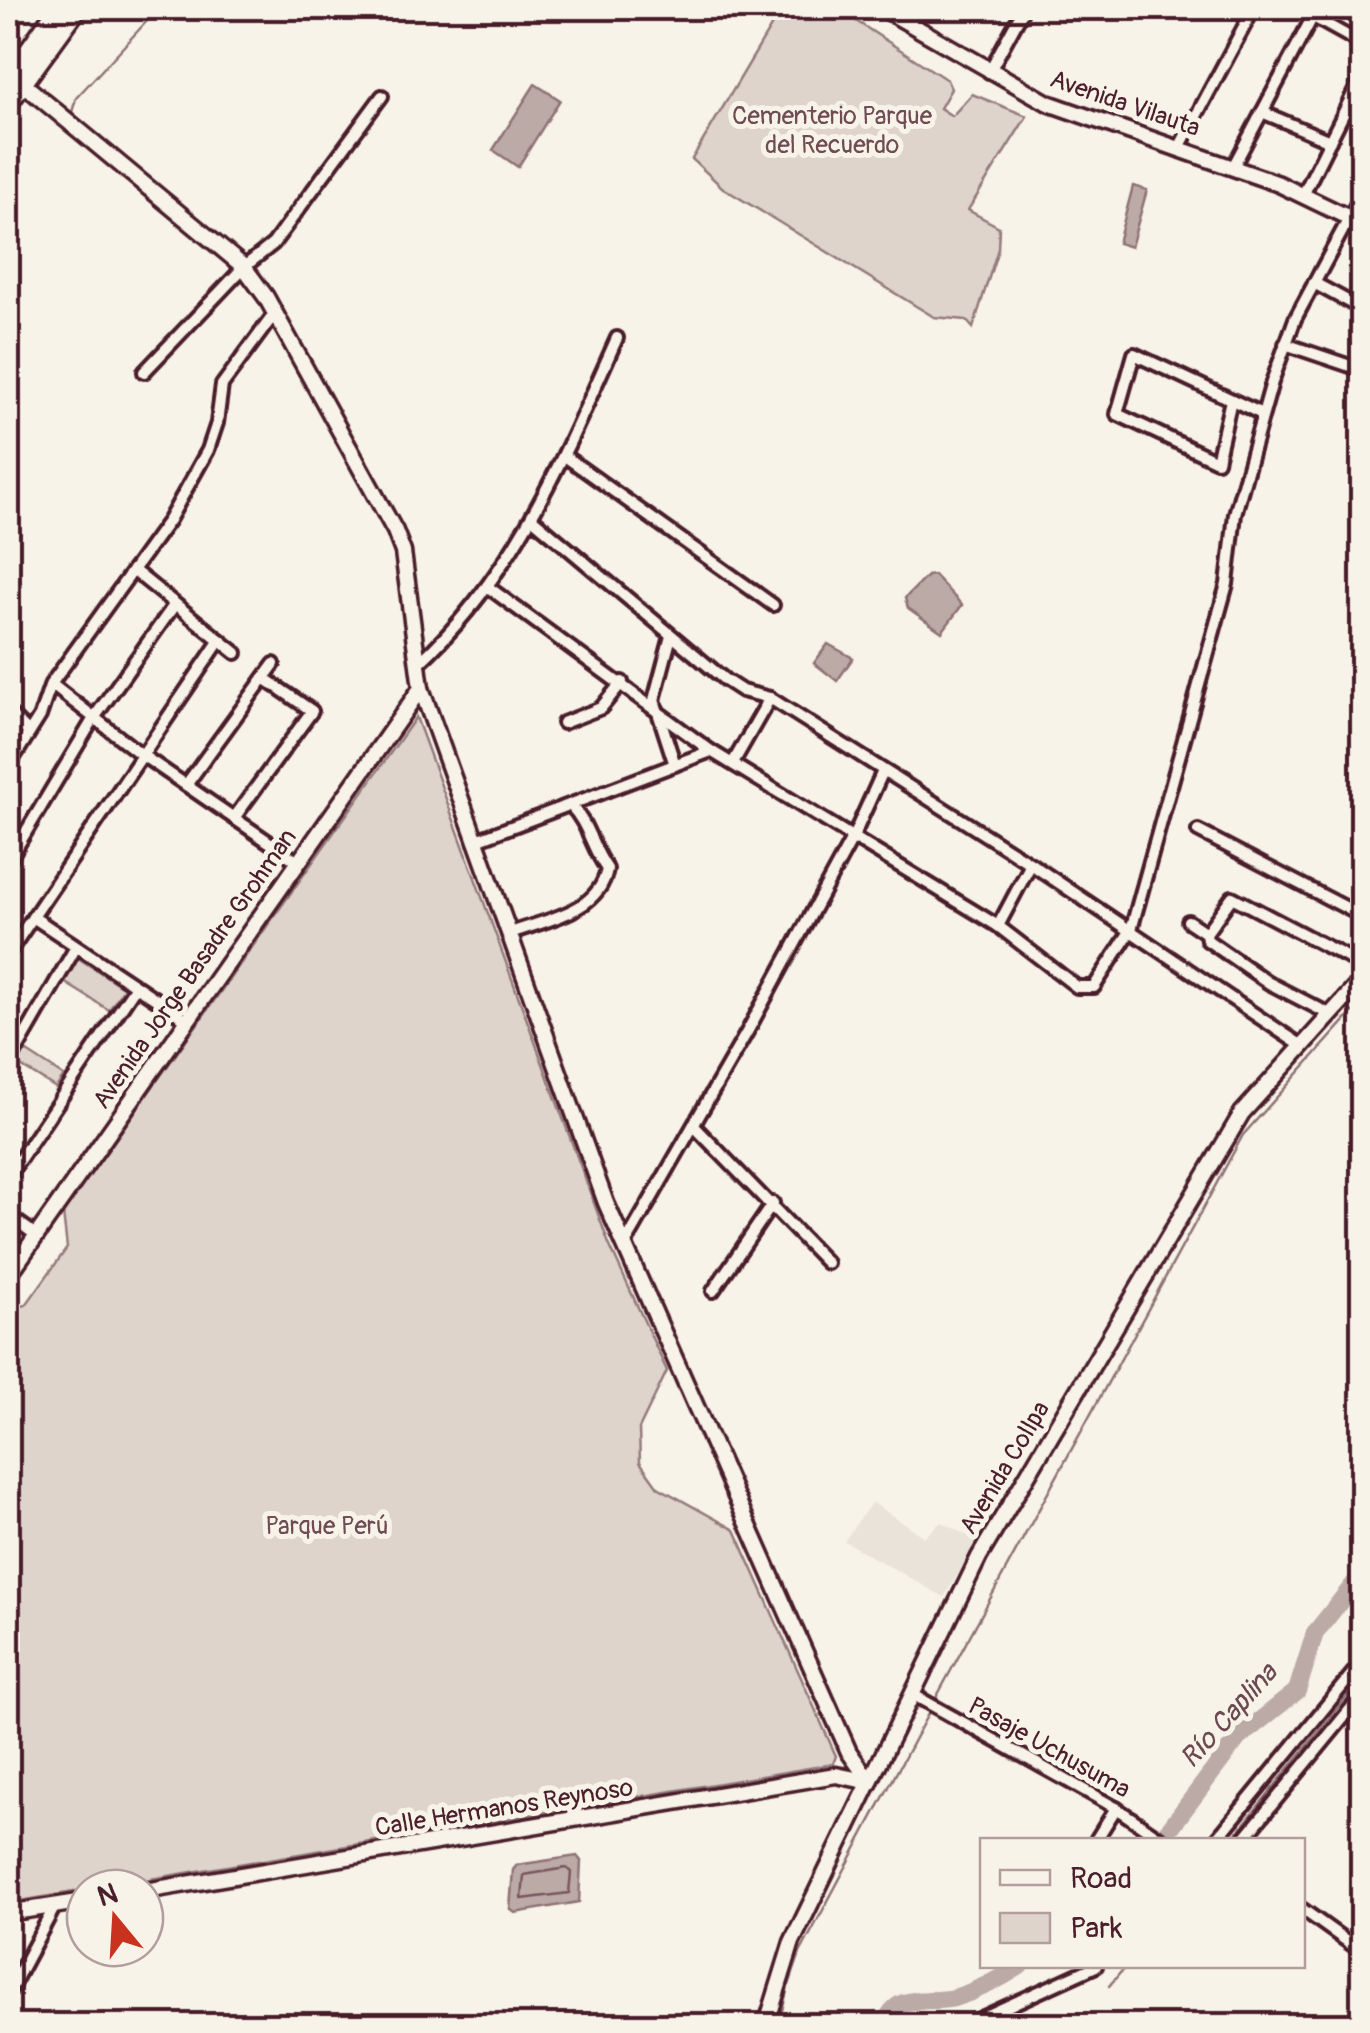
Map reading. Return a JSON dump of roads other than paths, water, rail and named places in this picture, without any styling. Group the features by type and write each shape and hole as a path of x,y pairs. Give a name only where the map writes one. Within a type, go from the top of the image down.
{"highway":[{"path":"8,103 14,79 59,8"},
{"path":"14,79 77,8"}],"main road":[{"name":"Avenida Vilauta","path":"882,8 1048,103 1180,146 1356,220"},
{"path":"14,79 244,267 275,313 395,531 402,552 420,688 624,1247 849,1752 870,1782"},
{"name":"Avenida Jorge Basadre Grohman","path":"8,1276 420,688"},
{"name":"Avenida Collpa","path":"766,2026 784,1960 978,1557 1248,1104 1362,980"},
{"name":"Calle Hermanos Reynoso","path":"165,1888 836,1775 870,1782"},
{"path":"8,1914 65,1904"}],"street":[{"path":"989,72 1024,8"},
{"path":"1180,146 1254,8"},
{"path":"1297,8 1362,44"},
{"path":"1233,167 1313,16"},
{"path":"1303,196 1362,76"},
{"path":"144,372 244,267 273,244 382,96"},
{"path":"1262,112 1330,141"},
{"path":"488,587 711,751 734,761 998,926 1086,990 1094,987 1132,930 1227,584 1235,514 1285,344 1314,283 1356,220 1362,194"},
{"path":"1314,283 1362,309"},
{"path":"8,767 29,734 51,684 169,520 208,450 218,423 222,386 229,372 275,313"},
{"path":"418,664 448,636 488,587 533,520 566,457 617,338"},
{"path":"1285,344 1362,370"},
{"path":"1232,400 1217,461 1117,414 1134,354 1262,414"},
{"path":"566,457 773,605"},
{"path":"533,520 742,690 770,698 1032,864 1302,1046"},
{"path":"133,570 236,653"},
{"path":"8,862 94,718 175,604"},
{"path":"671,636 654,700 675,765"},
{"path":"8,954 220,640"},
{"path":"186,785 274,664"},
{"path":"234,818 312,711 264,678"},
{"path":"562,723 601,708 622,682"},
{"path":"51,684 142,754 298,862"},
{"path":"734,761 770,698"},
{"path":"8,712 29,734"},
{"path":"474,841 711,751"},
{"path":"624,1247 695,1127 854,835 883,771"},
{"path":"508,934 589,903 600,892 607,869 590,845 582,818 570,805"},
{"path":"1198,831 1362,916"},
{"path":"998,926 1032,864"},
{"path":"1331,1016 1268,983 1206,940 1206,932 1232,897 1362,965"},
{"path":"32,917 187,1020"},
{"path":"1188,921 1206,932"},
{"path":"8,1066 76,947"},
{"path":"8,1177 136,986"},
{"path":"695,1127 773,1203 827,1263"},
{"path":"713,1292 773,1203"},
{"path":"8,1215 36,1235"},
{"path":"1218,1838 1361,1666"},
{"name":"Pasaje Uchusuma","path":"912,1694 1159,1836"},
{"path":"1245,1838 1362,1695"},
{"path":"1097,1838 1116,1808"},
{"path":"8,1994 55,1906"},
{"path":"1305,1911 1362,1952"},
{"path":"964,2026 1092,1968"}],"water":[{"path":"535,84 560,100 518,167 493,150"},
{"path":"1133,186 1147,190 1131,247 1118,243"},
{"path":"934,575 962,605 942,632 908,608 905,598 927,576"},
{"path":"828,644 853,658 837,681 814,663"},
{"path":"577,1856 581,1861 579,1902 515,1913 510,1909 513,1870 517,1865"}],"waterway":[{"path":"71,116 76,98 159,8"},
{"path":"936,1698 1243,1135 1362,1002"},
{"name":"Río Caplina","path":"1163,1838 1238,1738 1297,1691 1315,1633 1362,1574"},
{"path":"1233,1838 1362,1678"},
{"path":"789,1985 800,1953 929,1712"},
{"name":"Río Caplina","path":"885,2026 890,2014 904,2003 954,1998 1016,1968"},
{"path":"1109,1986 1124,1968"},
{"path":"778,2026 787,1991"}],"park label":[{"name":"Cementerio Parque del Recuerdo","path":"832,130"},
{"name":"Parque Perú","path":"327,1526"}]}
